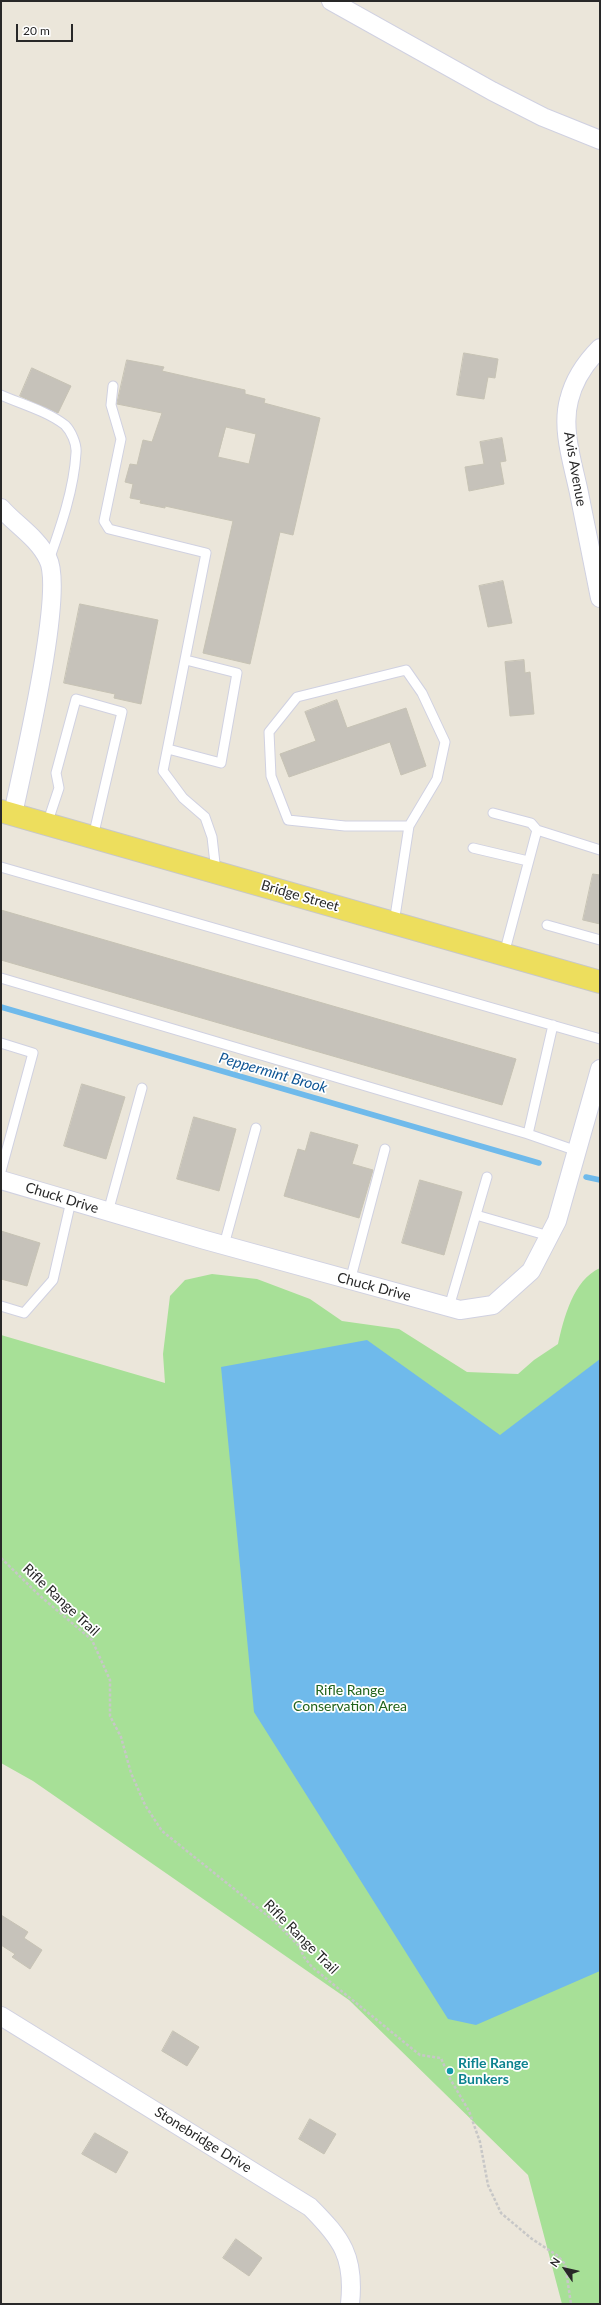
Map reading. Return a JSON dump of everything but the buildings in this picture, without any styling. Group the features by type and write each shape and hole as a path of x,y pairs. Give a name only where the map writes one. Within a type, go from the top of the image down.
{"main road":[{"name":"Bridge Street","path":"7,813 600,982"}],"street":[{"path":"332,1 492,91 543,117 600,140"},
{"name":"Avis Avenue","path":"600,348 583,368 574,383 568,401 567,420 570,447 600,598"},
{"path":"1,508 40,546 49,560 53,576 43,666 7,813"},
{"name":"Chuck Drive","path":"1,1180 224,1246 460,1310 493,1305 531,1271 557,1221 600,1069"},
{"name":"Stonebridge Drive","path":"1,2016 310,2206 333,2230 348,2256 352,2288 350,2304"}],"lane":[{"path":"113,386 111,405 121,439 104,521 109,529 206,553 164,771 183,798 205,817 212,837 216,872"},
{"path":"1,395 54,418 66,426 72,436 76,452 69,493 49,560"},
{"path":"168,749 221,763 237,673 186,660"},
{"path":"394,923 408,826 437,779 445,742 422,693 406,670 297,697 269,732 271,776 288,820 345,826 408,826"},
{"path":"47,824 59,788 56,773 76,699 122,712 93,837"},
{"path":"493,813 531,823 538,830 600,850"},
{"path":"504,954 528,861 538,830"},
{"path":"473,848 528,861"},
{"path":"1,867 600,1039"},
{"path":"547,925 600,940"},
{"path":"1,978 528,1134 577,1151"},
{"path":"528,1134 553,1025"},
{"path":"1,1043 33,1054 1,1171"},
{"path":"108,1212 142,1088"},
{"path":"224,1246 256,1128"},
{"path":"350,1281 385,1149"},
{"path":"449,1307 487,1177"},
{"path":"1,1306 24,1313 53,1280 71,1201"},
{"path":"476,1215 549,1236"}],"path":[{"name":"Rifle Range Trail","path":"1,1558 39,1595 92,1640 110,1680 110,1716 121,1737 131,1773 145,1805 162,1830 199,1862 259,1908 299,1946 304,1957 312,1967 420,2055 441,2058 449,2077 469,2111 480,2142 488,2184 501,2213 532,2239 558,2256 565,2264 571,2304"}],"green space":[{"name":"Rifle Range Conservation Area","path":"600,1268 600,2304 562,2304 528,2175 349,2000 33,1781 1,1763 1,1335 165,1383 163,1354 170,1296 185,1280 212,1274 257,1279 310,1299 342,1321 399,1329 467,1372 518,1374 534,1360 558,1344 563,1323 576,1290 583,1281"}],"water":[{"path":"367,1340 500,1435 600,1359 600,1971 476,2025 448,2019 254,1712 221,1367"}],"waterway":[{"name":"Peppermint Brook","path":"1,1007 539,1163"},
{"name":"Peppermint Brook","path":"586,1177 600,1180"}],"place":[{"name":"Rifle Range Bunkers","path":"450,2071"}]}
